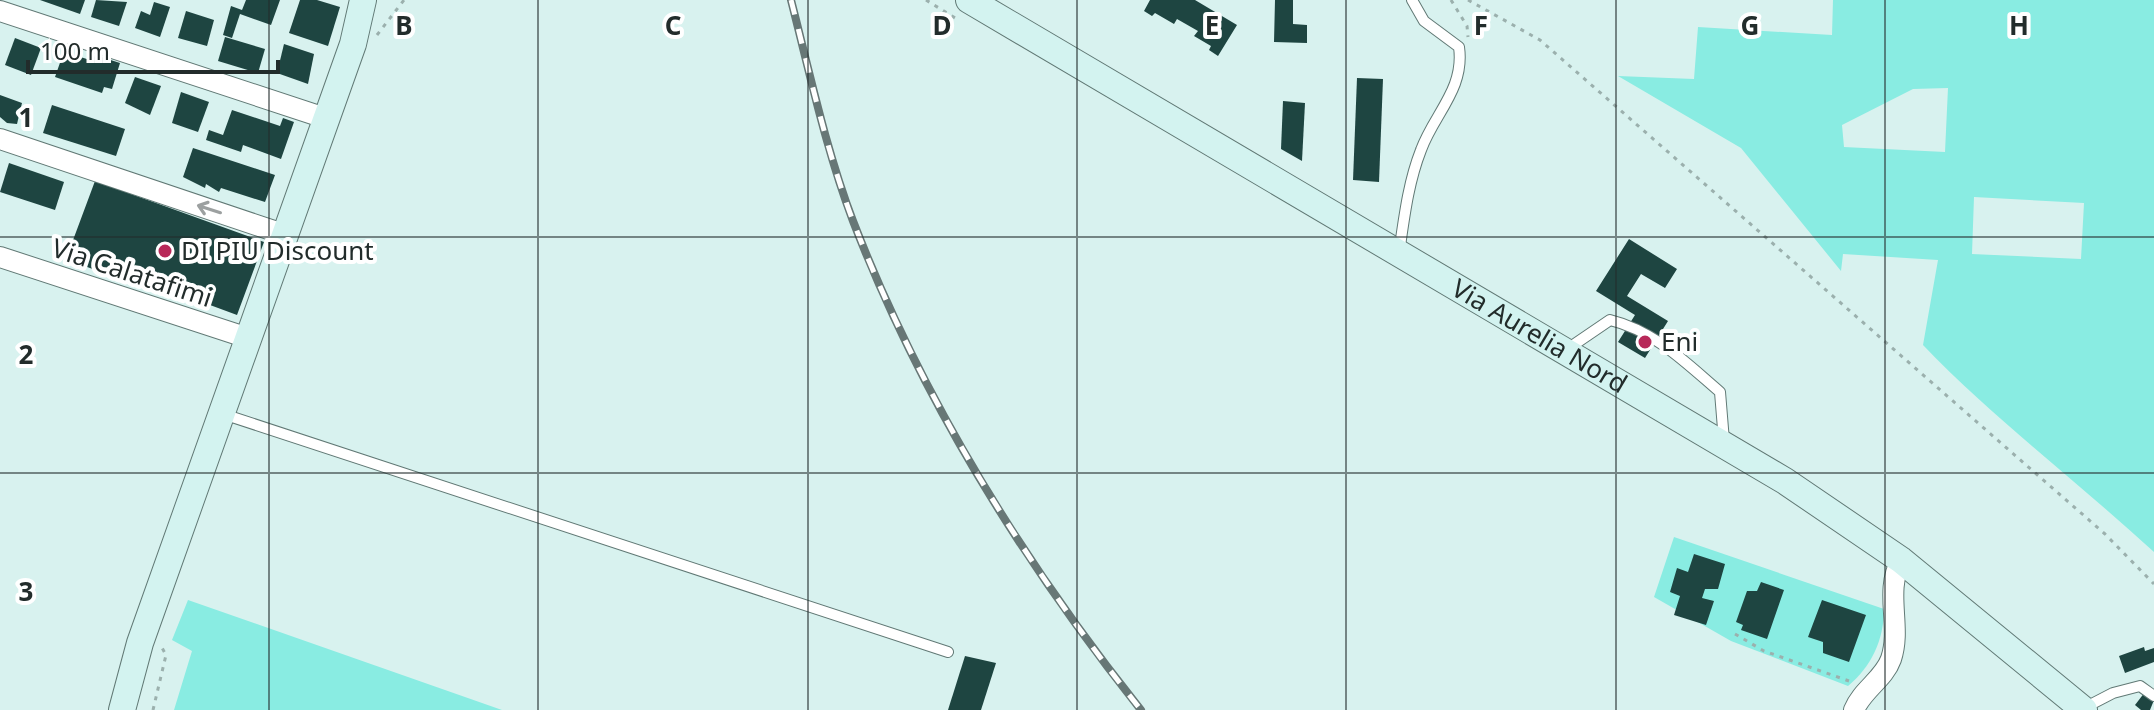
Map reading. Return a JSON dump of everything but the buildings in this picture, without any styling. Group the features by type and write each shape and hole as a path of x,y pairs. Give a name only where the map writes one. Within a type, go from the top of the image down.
{"main road":[{"path":"122,710 141,638 353,44 363,0"},
{"path":"353,44 384,0"},
{"name":"Via Aurelia Nord","path":"968,13 1399,254 1724,444 1842,517 1901,560 2083,709"}],"street":[{"path":"0,11 325,118"},
{"path":"0,139 283,234"},
{"name":"Via Calatafimi","path":"0,257 248,338"},
{"path":"1854,710 1890,663 1894,645 1891,602 1894,574 1901,560"}],"lane":[{"path":"1399,254 1408,193 1421,148 1458,82 1459,47 1424,21 1412,0"},
{"path":"1564,351 1610,320 1634,326 1667,346 1720,392 1724,444"},
{"path":"222,414 948,652"},
{"path":"2083,709 2113,693 2140,686 2154,696"}],"path":[{"path":"926,0 968,13"},
{"path":"1451,0 1467,26 1468,42 1459,47"},
{"path":"1468,0 1540,40 2105,534 2154,584"},
{"path":"1735,634 1764,651 1869,688"},
{"path":"141,638 162,645 166,655 153,710"}],"shaded area":[{"path":"1833,0 2154,0 2154,552 1978,399 1923,345 1938,260 1843,254 1841,271 1741,148 1618,76 1694,79 1698,27 1832,35","holes":["1948,88 1945,152 1844,147 1842,125 1913,89","1974,197 2084,203 2081,259 1972,254"]},
{"path":"1674,537 1884,609 1882,631 1875,652 1848,686 1731,641 1654,597"},
{"path":"188,600 502,710 174,710 192,651 172,640"}],"railway":[{"path":"791,0 843,194 880,287 910,351 943,414 1016,537 1141,710"}],"place":[{"name":"DI PIU Discount","path":"165,251"},
{"name":"Eni","path":"1645,342"}]}
